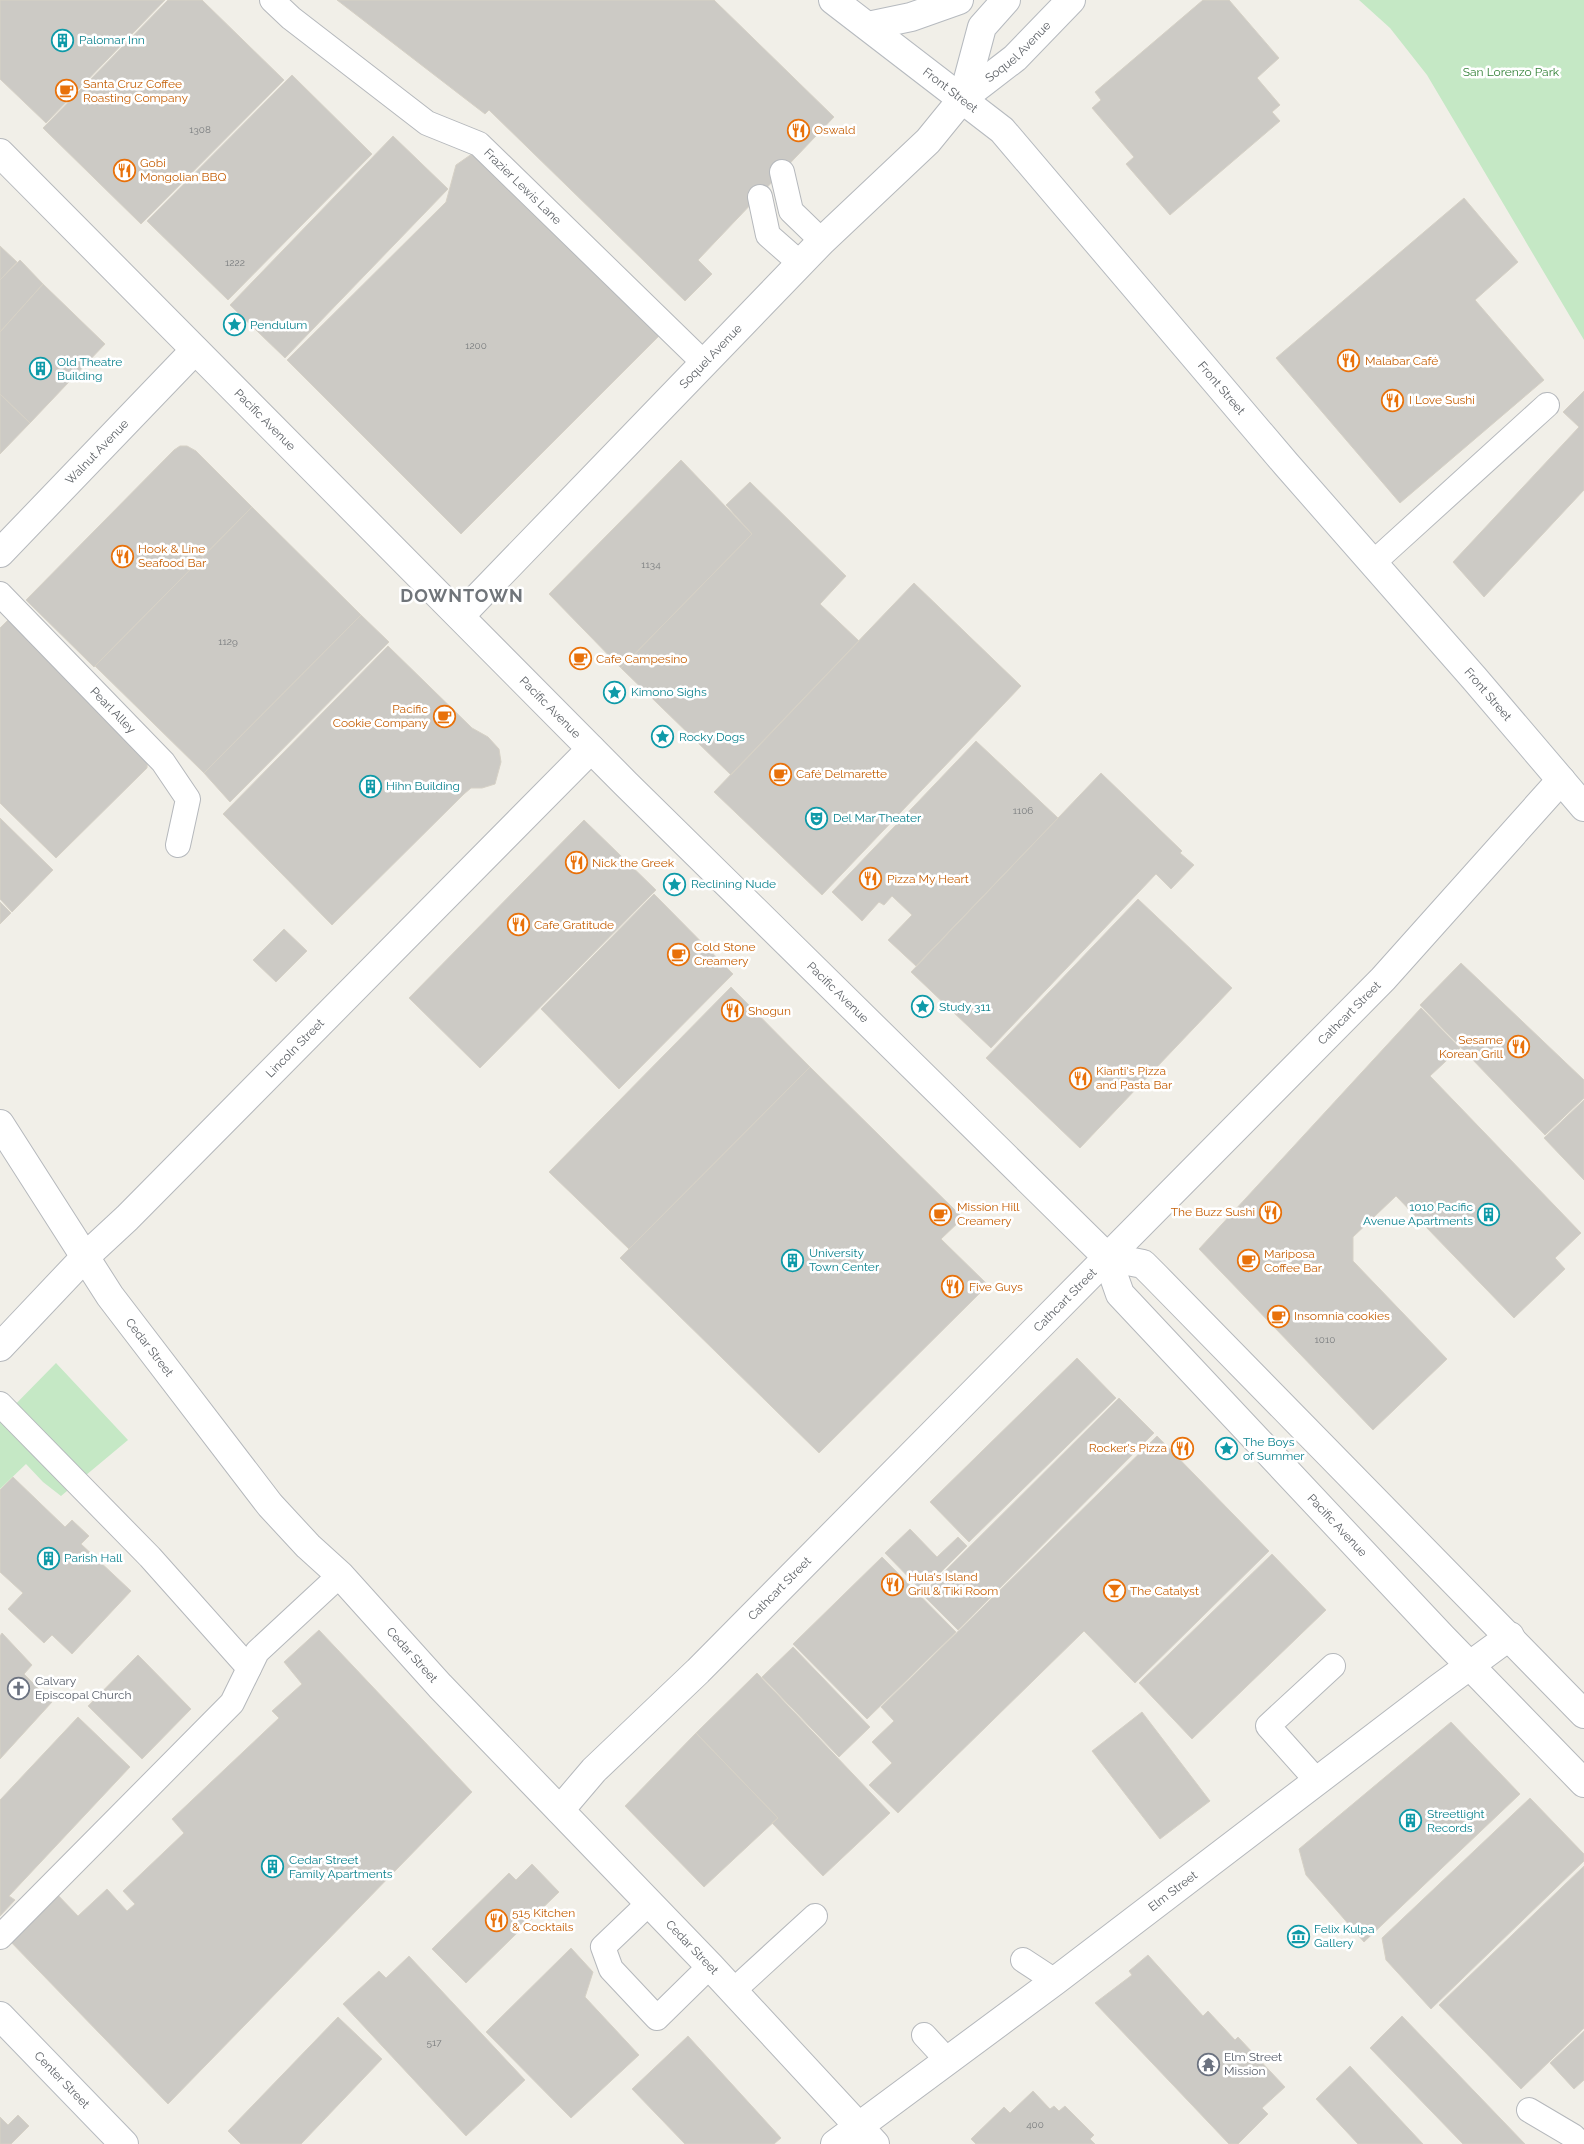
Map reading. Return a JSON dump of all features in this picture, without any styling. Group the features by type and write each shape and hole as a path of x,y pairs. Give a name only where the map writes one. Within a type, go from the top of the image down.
{"street":[{"name":"Front Street","path":"833,0 963,98 1009,137 1584,807"},
{"path":"868,26 912,17 959,0"},
{"name":"Soquel Avenue","path":"963,98 982,27 1006,0"},
{"name":"Soquel Avenue","path":"460,616 822,241 928,141 963,98 1015,58 1071,0"},
{"name":"Pacific Avenue","path":"0,153 591,748 1107,1256 1120,1294 1470,1666 1584,1783"},
{"name":"Walnut Avenue","path":"0,553 195,350"},
{"name":"Lincoln Street","path":"0,1347 86,1256 141,1205 591,748"},
{"name":"Cathcart Street","path":"560,1810 594,1770 698,1671 1383,978 1561,780"},
{"name":"Cedar Street","path":"0,1124 110,1296 270,1505 308,1546 340,1575 440,1686 648,1904 710,1966 866,2135"},
{"path":"1107,1256 1143,1264 1510,1636 1584,1714"},
{"name":"Elm Street","path":"835,2144 866,2135 948,2061 1510,1636"},
{"name":"Center Street","path":"0,2016 124,2144"}],"lane":[{"name":"Frazier Lewis Lane","path":"272,0 291,18 427,122 479,144 705,364"},
{"path":"782,172 790,211 822,241"},
{"path":"760,197 768,235 801,264"},
{"path":"1373,563 1547,406"},
{"name":"Pearl Alley","path":"0,594 163,762 188,799 178,845"},
{"path":"0,1404 150,1557 249,1668"},
{"path":"0,1937 232,1703 257,1652 340,1575"},
{"path":"1318,1782 1268,1726 1332,1666"},
{"path":"648,1904 603,1947 611,1968 658,2018 710,1966"},
{"path":"733,1991 815,1916"},
{"path":"1023,1960 1054,1982"},
{"path":"924,2035 948,2061"},
{"path":"1529,2110 1573,2136 1581,2144"}],"green space":[{"name":"San Lorenzo Park","path":"1359,0 1584,0 1584,340 1427,75 1390,28"},
{"path":"56,1363 128,1440 61,1496 43,1482 26,1464 0,1489 0,1420"}],"building":[{"name":"Palomar Inn","path":"0,0 165,0 46,123 0,79"},
{"path":"168,0 202,0 284,80 141,224 43,128"},
{"path":"337,0 714,0 834,117 698,260 712,274 685,301 489,110 485,114"},
{"path":"1203,0 1229,0 1279,58 1257,78 1280,105 1272,112 1280,121 1170,215 1126,164 1134,157 1092,108 1101,100 1095,92"},
{"path":"292,75 372,154 228,300 147,221"},
{"path":"393,136 448,189 285,358 230,305"},
{"path":"479,149 664,331 461,534 287,360 446,202 456,165"},
{"path":"1464,198 1518,262 1475,300 1544,380 1400,503 1276,358"},
{"path":"0,246 17,262 0,280"},
{"path":"20,260 43,284 0,332 0,280"},
{"name":"Old Theatre Building","path":"43,284 105,344 30,423 0,394 0,332"},
{"path":"1584,391 1584,490 1484,597 1453,562 1579,427 1563,412"},
{"path":"0,394 30,423 0,454"},
{"path":"180,446 187,446 196,451 252,507 94,667 26,600"},
{"path":"681,460 752,534 621,668 549,594"},
{"path":"750,482 846,576 820,604 859,641 731,775 621,668 752,534 726,505"},
{"path":"252,507 361,615 204,773 95,666"},
{"path":"914,583 1021,686 822,895 714,792"},
{"path":"361,615 389,642 230,802 204,773"},
{"path":"10,618 148,753 147,768 56,858 0,803 0,628"},
{"name":"Hihn Building","path":"388,646 472,728 488,737 499,749 501,762 495,784 482,788 471,788 464,794 332,925 223,814"},
{"path":"976,741 1058,818 916,966 888,940 912,915 892,896 884,905 879,902 862,921 832,892"},
{"path":"1101,773 1182,851 1180,853 1194,865 1171,889 1156,874 991,1048 911,972"},
{"path":"0,818 53,870 12,912 0,899"},
{"path":"584,820 656,890 480,1068 409,998"},
{"path":"654,894 733,974 619,1089 541,1009"},
{"path":"1138,899 1232,988 1080,1148 986,1058"},
{"path":"0,902 11,913 0,924"},
{"path":"284,929 307,951 276,982 253,960"},
{"path":"1461,963 1584,1080 1584,1098 1545,1135 1420,1005"},
{"path":"731,987 810,1067 629,1249 549,1172"},
{"name":"1010 Pacific Avenue Apartments","path":"1421,1008 1460,1048 1430,1076 1581,1233 1555,1258 1565,1269 1514,1318 1396,1196 1353,1237 1353,1261 1447,1359 1373,1430 1199,1249"},
{"name":"University Town Center","path":"810,1067 963,1218 941,1239 988,1285 819,1453 620,1258"},
{"path":"1584,1100 1584,1180 1544,1138"},
{"path":"1077,1358 1116,1398 969,1542 930,1502"},
{"path":"1119,1398 1154,1433 958,1630 922,1594"},
{"name":"The Catalyst","path":"1157,1436 1269,1551 1135,1683 1084,1631 898,1813 869,1785 892,1763 872,1742 894,1721 881,1707"},
{"name":"Parish Hall","path":"13,1477 65,1527 72,1520 89,1536 81,1544 131,1591 72,1654 52,1635 44,1643 8,1609 23,1593 0,1572 0,1490"},
{"path":"910,1529 937,1557 958,1537 967,1546 922,1591 885,1553"},
{"path":"1272,1554 1326,1610 1192,1739 1139,1683"},
{"path":"882,1557 956,1632 867,1719 793,1644"},
{"name":"Cedar Street Family Apartments","path":"319,1630 472,1792 168,2104 7,1938 54,1891 78,1916 107,1889 127,1911 135,1904 123,1891 184,1833 172,1819 279,1718 272,1711 302,1684 284,1662"},
{"name":"Calvary Episcopal Church","path":"2,1633 32,1665 24,1674 52,1702 0,1759 0,1636"},
{"path":"793,1647 870,1727 839,1757 762,1677"},
{"path":"138,1655 191,1709 142,1759 88,1706"},
{"path":"757,1673 890,1813 823,1876 772,1823 778,1818 696,1733"},
{"path":"1142,1712 1210,1801 1160,1839 1092,1751"},
{"path":"78,1717 130,1767 9,1896 15,1900 0,1916 0,1800"},
{"name":"Streetlight Records","path":"1451,1722 1520,1794 1364,1942 1306,1875 1299,1849"},
{"path":"696,1733 778,1818 704,1887 625,1806"},
{"path":"1530,1798 1584,1854 1584,1861 1431,2009 1386,1960 1382,1938"},
{"name":"515 Kitchen & Cocktails","path":"532,1864 559,1892 466,1983 432,1949 509,1873 516,1880"},
{"path":"1584,1866 1584,2028 1521,2089 1439,2005"},
{"path":"571,1948 593,1972 585,1997 639,2055 571,2118 486,2032"},
{"name":"Elm Street Mission","path":"1148,1955 1203,2016 1208,2011 1235,2040 1238,2037 1285,2087 1262,2108 1268,2114 1238,2144 1229,2144 1095,2003 1132,1975 1129,1971"},
{"path":"409,1956 525,2080 466,2136 343,2004 379,1971 386,1978"},
{"path":"1402,2016 1525,2144 1463,2144 1370,2048"},
{"path":"338,2017 382,2059 301,2144 241,2144 228,2131"},
{"path":"1584,2031 1584,2080 1574,2089 1550,2063"},
{"path":"688,2036 781,2138 774,2144 685,2144 632,2089"},
{"path":"1350,2066 1423,2144 1358,2144 1316,2099"},
{"path":"1033,2091 1050,2109 1054,2106 1059,2111 1065,2106 1094,2135 1090,2139 1095,2144 976,2144 971,2139 1004,2107 1010,2113"},
{"path":"18,2115 29,2126 11,2144 0,2144 0,2117 8,2125"}],"place":[{"name":"Palomar Inn","path":"63,40"},
{"name":"Santa Cruz Coffee Roasting Company","path":"67,91"},
{"name":"Oswald","path":"798,130"},
{"name":"Gobi Mongolian BBQ","path":"124,170"},
{"name":"Pendulum","path":"234,325"},
{"name":"Malabar Café","path":"1349,361"},
{"name":"Old Theatre Building","path":"41,369"},
{"name":"I Love Sushi","path":"1393,400"},
{"name":"Hook & Line Seafood Bar","path":"122,556"},
{"name":"Cafe Campesino","path":"580,659"},
{"name":"Kimono Sighs","path":"615,692"},
{"name":"Pacific Cookie Company","path":"444,716"},
{"name":"Rocky Dogs","path":"663,737"},
{"name":"Café Delmarette","path":"780,774"},
{"name":"Hihn Building","path":"370,786"},
{"name":"Del Mar Theater","path":"817,818"},
{"name":"Nick the Greek","path":"576,863"},
{"name":"Pizza My Heart","path":"871,879"},
{"name":"Reclining Nude","path":"675,884"},
{"name":"Cafe Gratitude","path":"518,925"},
{"name":"Cold Stone Creamery","path":"678,954"},
{"name":"Study 311","path":"923,1007"},
{"name":"Shogun","path":"732,1011"},
{"name":"Sesame Korean Grill","path":"1519,1047"},
{"name":"Kianti's Pizza and Pasta Bar","path":"1080,1078"},
{"name":"The Buzz Sushi","path":"1271,1212"},
{"name":"Mission Hill Creamery","path":"941,1214"},
{"name":"1010 Pacific Avenue Apartments","path":"1489,1214"},
{"name":"University Town Center","path":"793,1260"},
{"name":"Mariposa Coffee Bar","path":"1248,1261"},
{"name":"Five Guys","path":"953,1287"},
{"name":"Insomnia cookies","path":"1278,1316"},
{"name":"Rocker's Pizza","path":"1183,1448"},
{"name":"The Boys of Summer","path":"1227,1449"},
{"name":"Parish Hall","path":"48,1558"},
{"name":"Hula's Island Grill & Tiki Room","path":"892,1584"},
{"name":"The Catalyst","path":"1114,1591"},
{"name":"Calvary Episcopal Church","path":"19,1688"},
{"name":"Streetlight Records","path":"1411,1821"},
{"name":"Cedar Street Family Apartments","path":"273,1867"},
{"name":"515 Kitchen & Cocktails","path":"496,1920"},
{"name":"Felix Kulpa Gallery","path":"1298,1936"},
{"name":"Elm Street Mission","path":"1208,2064"}],"district":[{"name":"DOWNTOWN","path":"462,596"}]}
